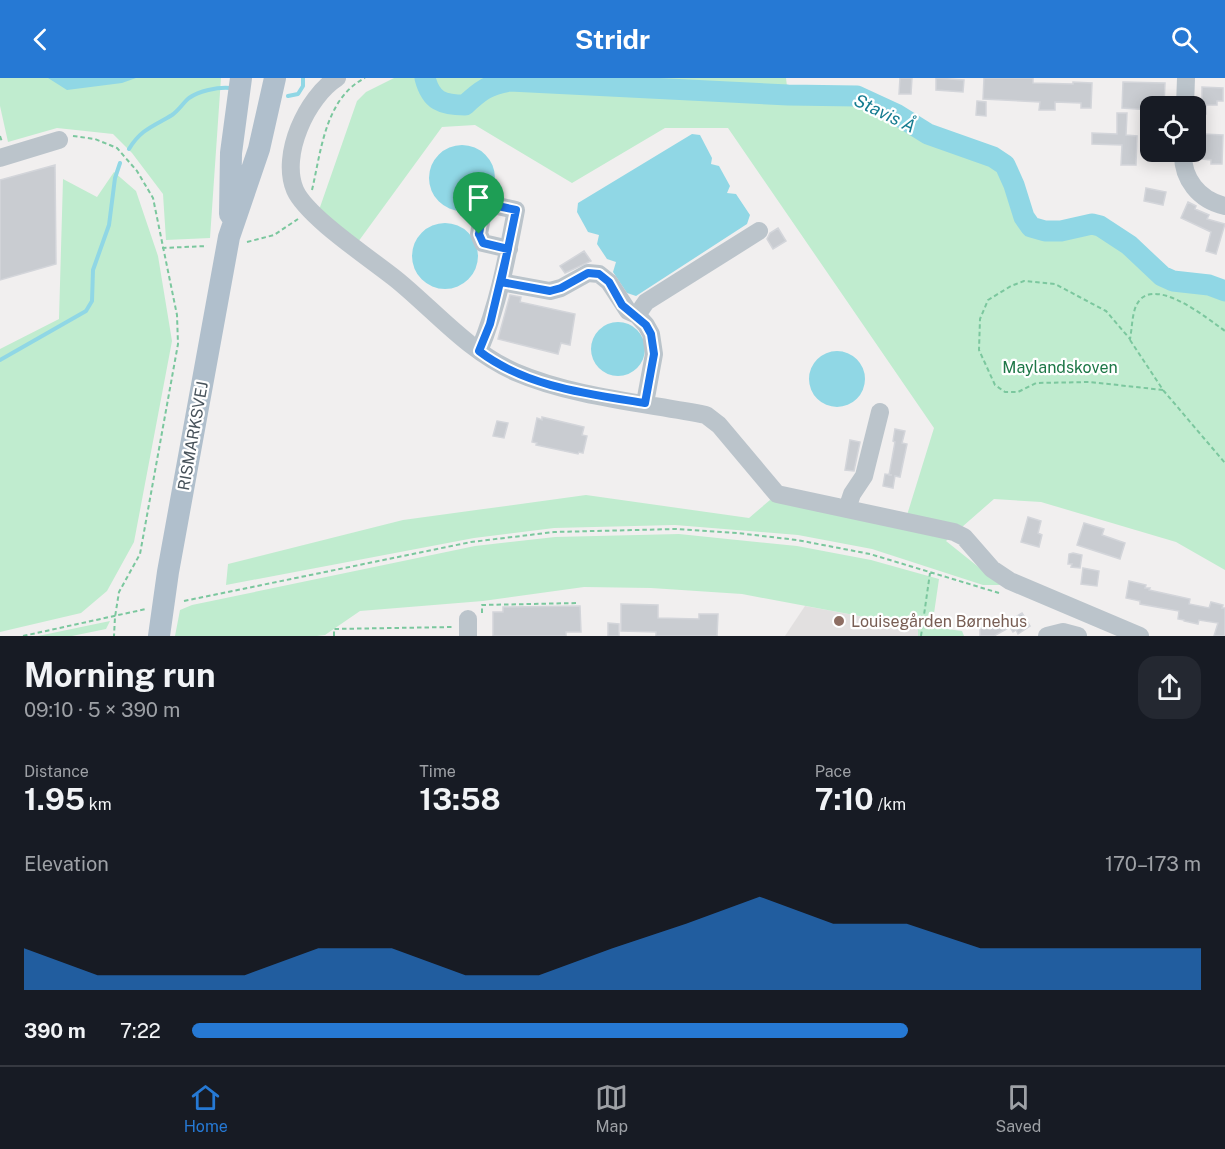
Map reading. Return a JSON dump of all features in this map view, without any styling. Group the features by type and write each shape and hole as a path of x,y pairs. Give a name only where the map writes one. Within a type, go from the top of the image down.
{"main road":[{"name":"RISMARKSVEJ","path":"238,239 231,153 241,78"},
{"name":"RISMARKSVEJ","path":"159,636 168,572 273,83"}],"street":[{"path":"337,78 329,83 302,117 294,146 291,173 295,189 305,206 479,351 515,372 550,385 710,417 777,494 960,534 1008,588 1140,636"},
{"path":"1185,96 1186,78"},
{"path":"0,158 59,140"},
{"path":"1184,162 1194,188 1206,198 1225,206"},
{"path":"637,315 646,302 759,231"},
{"path":"479,351 490,324 508,249"},
{"path":"501,282 550,291 561,288 588,273 599,274 609,282 622,305 637,315 649,329 654,346 645,403"},
{"path":"848,509 852,494 864,476 880,412"},
{"path":"1047,636 1063,632 1078,636"}],"path":[{"path":"238,239 274,235 297,221 311,192 328,124 335,106 350,88 365,78"},
{"path":"59,140 71,136 95,139 117,148 137,171 153,198 177,315 178,344 140,554 119,592 114,636"},
{"path":"162,248 207,246"},
{"path":"1163,390 1090,382 1036,383 1018,392 1005,392 995,385 978,350 980,319 988,300 1024,281 1055,284 1106,311 1130,339 1163,390 1225,464"},
{"path":"1130,339 1136,306 1143,297 1155,293 1187,304 1225,331"},
{"path":"184,601 471,542 554,532 676,530 737,533 797,540 870,554 930,572 1008,588"},
{"path":"921,636 930,572"},
{"path":"334,636 334,629 471,624 482,605 579,603"},
{"path":"23,636 148,609"}],"shaded area":[{"name":"Louisegården Børnehus","path":"805,606 919,627 918,636 785,636"}],"green space":[{"path":"0,78 221,78 210,238 166,240 163,194 132,153 113,134 57,128 8,142 0,106"},
{"name":"Maylandskoven","path":"394,78 786,78 788,95 857,96 896,114 928,134 993,157 1005,165 1024,217 1031,227 1045,231 1061,231 1092,224 1100,226 1129,245 1162,276 1173,281 1209,285 1225,291 1225,570 1176,542 1041,502 994,499 946,541 1001,585 983,585 872,549 798,535 675,525 554,528 474,538 226,585 228,564 403,520 586,495 749,518 770,500 903,528 934,428 728,128 665,128 572,183 475,125 442,127 358,242 319,210 357,101 366,92"},
{"path":"114,172 136,191 158,256 172,341 134,542 107,591 81,613 0,632 0,349 59,319 63,179 97,197"},
{"path":"679,534 797,546 871,560 939,579 932,627 962,631 964,636 918,636 918,627 742,594 651,588 584,587 483,601 360,611 325,635 317,636 175,636 180,610 192,605 475,546 555,537"},
{"path":"110,621 106,629 72,636 38,636"}],"water":[{"path":"48,78 136,78 122,83 67,90"},
{"path":"692,134 700,135 712,158 711,164 719,166 730,186 727,193 736,194 750,215 747,224 636,296 627,293 613,272 616,262 607,259 597,244 599,235 588,232 577,212 578,203"},
{"path":"462,145 474,148 485,155 492,166 495,178 492,190 485,201 474,208 462,211 450,208 439,201 432,190 429,178 432,166 439,155 450,148"},
{"path":"445,223 458,226 468,233 475,243 478,256 475,269 468,279 458,286 445,289 432,286 422,279 415,269 412,256 415,243 422,233 432,226"},
{"path":"613,322 623,322 633,326 641,334 645,349 641,364 633,372 623,376 613,376 603,372 595,364 591,354 591,344 595,334 603,326"},
{"path":"831,351 843,351 853,355 861,363 865,379 861,395 853,403 843,407 831,407 821,403 813,395 809,385 809,373 813,363 821,355"}],"building":[{"path":"900,78 912,78 911,94 899,94"},
{"path":"936,78 964,80 963,92 936,90"},
{"path":"984,78 1033,78 1033,83 1092,83 1091,108 1081,108 1081,103 1055,102 1055,110 1039,110 1040,102 983,99"},
{"path":"1123,82 1165,83 1164,96 1140,96 1140,109 1122,108"},
{"path":"1202,87 1223,88 1223,101 1217,101 1217,105 1206,105 1206,96 1202,96"},
{"path":"977,101 986,102 986,116 976,115"},
{"path":"1117,113 1127,113 1126,135 1137,136 1136,165 1121,165 1122,145 1092,144 1092,133 1117,134"},
{"path":"1206,134 1223,135 1222,164 1211,164 1211,160 1206,159"},
{"path":"55,165 56,264 0,280 0,180"},
{"path":"1146,188 1166,192 1163,205 1144,201"},
{"path":"1188,202 1196,206 1195,209 1209,215 1207,219 1225,224 1216,254 1206,251 1211,232 1181,218"},
{"path":"778,228 786,241 773,249 767,239 770,233"},
{"path":"584,251 591,261 565,273 560,266"},
{"path":"510,295 521,297 520,302 575,314 570,345 561,343 558,354 498,339"},
{"path":"542,417 584,427 582,435 587,436 583,453 578,454 536,445 537,443 532,442 537,418 542,420"},
{"path":"497,421 508,423 504,438 493,436"},
{"path":"895,429 905,431 902,443 907,444 900,477 895,476 893,488 883,486 885,474 889,475"},
{"path":"850,440 860,442 854,471 845,470"},
{"path":"1028,517 1041,521 1038,533 1042,535 1039,547 1021,542"},
{"path":"1084,523 1104,529 1102,535 1125,543 1120,559 1077,545"},
{"path":"1069,554 1082,555 1080,568 1071,567 1072,564 1068,564"},
{"path":"1083,568 1099,571 1097,586 1081,584"},
{"path":"1129,581 1146,585 1145,588 1150,588 1149,590 1190,599 1189,604 1209,608 1211,602 1223,605 1222,608 1225,608 1225,636 1214,636 1218,623 1199,620 1198,624 1184,621 1178,619 1179,611 1140,604 1140,601 1126,598"},
{"path":"621,604 658,605 658,618 699,619 699,614 718,614 717,636 656,636 656,632 621,631"},
{"path":"580,606 581,632 566,632 566,636 493,636 493,612 503,612 503,607"},
{"path":"1022,613 1030,626 1018,634 1010,627 994,636 980,636 980,622 995,621 1004,616 1007,622"},
{"path":"608,623 619,624 619,636 608,636"}],"waterway":[{"path":"288,96 298,94 303,86 303,78"},
{"name":"Stavis Å","path":"425,78 434,97 444,103 457,105 465,105 485,89 510,81 788,95 857,96 896,114 928,134 993,157 1005,165 1024,217 1031,227 1045,231 1061,231 1092,224 1100,226 1129,245 1162,276 1173,281 1209,285 1225,291"},
{"path":"129,149 143,132 172,115 193,96 208,90 230,88"},
{"path":"0,360 86,311 92,301 93,270 109,225 115,178 120,163"}],"place":[{"name":"Louisegården Børnehus","path":"839,621"}],"route":[{"path":"479,234 483,212 493,205 516,210 508,249 501,282 550,291 561,288 588,273 599,274 609,282 622,305 637,315 646,325 652,339 654,354 645,403 598,396 550,385 515,372 479,351 490,324 508,249 483,243 479,234"}]}
